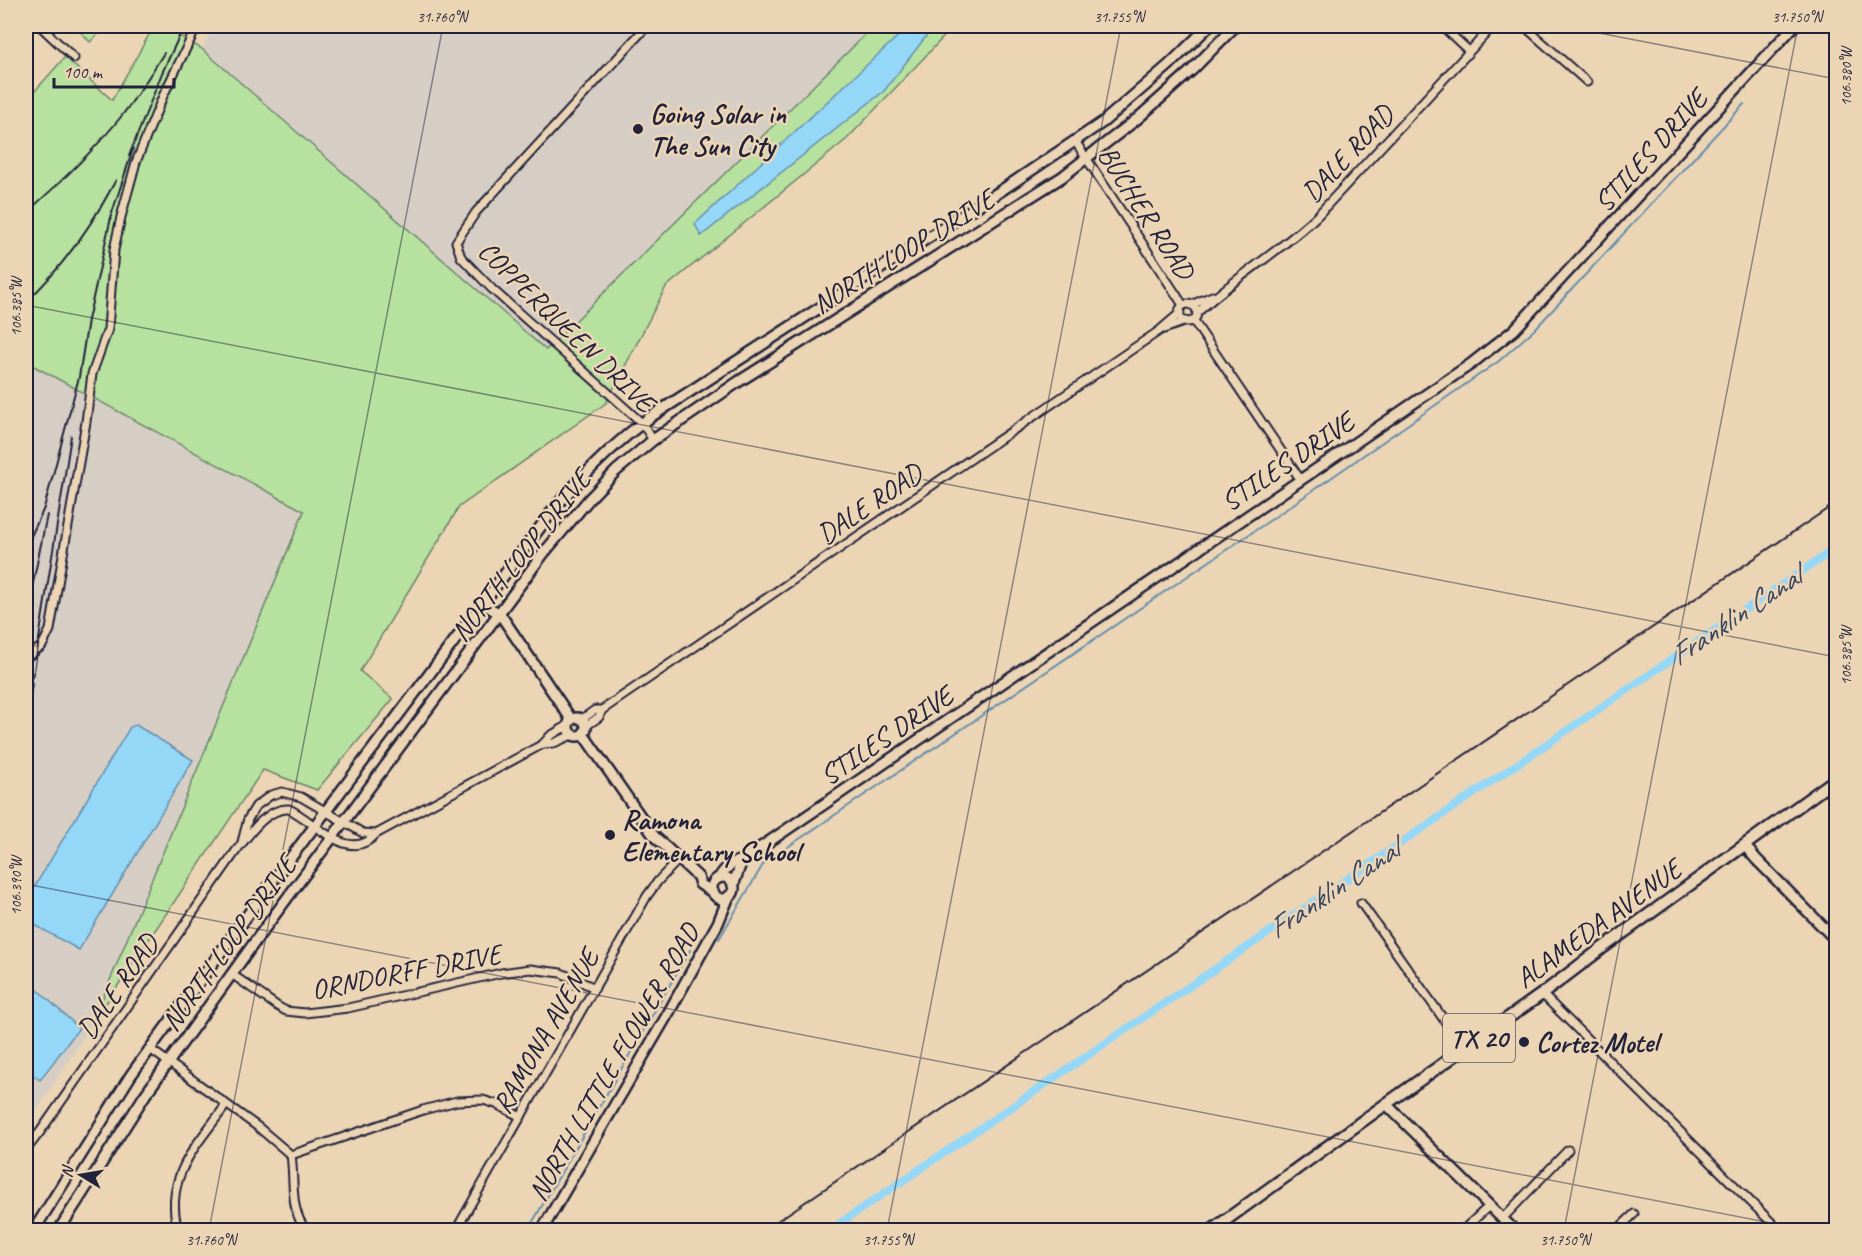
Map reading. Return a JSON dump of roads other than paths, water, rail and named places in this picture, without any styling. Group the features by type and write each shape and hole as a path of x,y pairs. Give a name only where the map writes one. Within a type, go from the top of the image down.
{"main road":[{"name":"NORTH LOOP DRIVE","path":"34,1230 114,1100 150,1049 557,505 607,452 628,432 1103,122 1169,65 1209,26"},
{"name":"NORTH LOOP DRIVE","path":"59,1230 123,1127 259,936 543,554 616,471 653,440 738,382 1036,194 1137,118 1192,70 1235,26"},
{"name":"STILES DRIVE","path":"717,879 726,867 742,860 1471,364 1514,330 1794,26"},
{"path":"859,283 869,299"},
{"path":"482,603 500,614 570,727 579,736 584,726"},
{"path":"570,727 584,726"},
{"path":"584,726 654,836 698,878 700,884 722,898 729,896 742,860"},
{"name":"ALAMEDA AVENUE","path":"1212,1230 1836,781"},
{"path":"1745,846 1836,940"},
{"path":"698,878 727,878 733,886"},
{"path":"714,894 712,887 717,879"},
{"name":"NORTH LITTLE FLOWER ROAD","path":"714,894 721,914"},
{"name":"NORTH LITTLE FLOWER ROAD","path":"542,1230 669,1012 718,923 729,896"},
{"path":"1386,1104 1514,1230"},
{"path":"56,1195 73,1207"}],"street":[{"path":"40,26 74,58"},
{"path":"26,658 42,646 50,630 86,422 89,387 108,329 114,250 121,217 136,162 163,96 197,26"},
{"path":"634,26 641,32"},
{"name":"COPPERQUEEN DRIVE","path":"647,26 476,212 456,242 461,257 492,289 642,423 653,440"},
{"path":"1442,26 1469,51"},
{"name":"DALE ROAD","path":"1159,331 1192,318 1217,294 1300,232 1346,187 1493,26"},
{"path":"1524,26 1587,82"},
{"name":"BUCHER ROAD","path":"1075,141 1185,308"},
{"name":"DALE ROAD","path":"584,726 599,717 602,710 1159,331 1185,308 1217,294"},
{"path":"1185,308 1196,308 1192,318 1181,318 1185,308"},
{"name":"BUCHER ROAD","path":"1192,318 1300,479"},
{"name":"DALE ROAD","path":"26,1150 241,844 259,824 282,808 296,812 333,838 353,846 369,843 376,834 543,744 550,736 570,727"},
{"name":"DALE ROAD","path":"241,844 252,812 270,795 282,792 293,794 363,833 376,834"},
{"name":"RAMONA AVENUE","path":"456,1230 647,896 679,859"},
{"path":"1361,903 1464,1048"},
{"name":"ORNDORFF DRIVE","path":"233,975 277,1006 295,1013 348,1008 501,973 530,969 561,973 595,988"},
{"path":"1542,994 1779,1230"},
{"path":"150,1049 258,1127 291,1155 295,1208 298,1220 306,1230"},
{"path":"291,1155 423,1110 457,1101 483,1100 520,1117"},
{"path":"178,1230 174,1204 175,1186 190,1154 226,1105"},
{"path":"1502,1219 1568,1150"},
{"path":"1463,1230 1489,1206"},
{"path":"1617,1230 1634,1214"}],"water":[{"path":"909,26 934,26 884,91 701,236 695,224"},
{"path":"136,725 193,760 79,950 26,920 26,901 130,727"},
{"path":"26,979 79,1028 40,1080 26,1070"}],"waterway":[{"path":"719,939 764,863 1269,521 1499,361 1535,329 1744,104"},
{"name":"Franklin Canal","path":"830,1230 1836,548"},
{"path":"528,1230 690,950"}],"railway":[{"path":"129,156 162,73 184,26"},
{"path":"26,213 98,144 132,102 164,53"},
{"path":"26,547 44,508 54,471 79,377 88,320 112,213 133,149"},
{"path":"26,302 40,289 76,245 116,180"},
{"path":"26,691 34,671 71,436"},
{"path":"764,1230 1836,503"},
{"path":"26,610 47,515"},
{"path":"26,725 32,683"}],"place":[{"name":"Going Solar in The Sun City","path":"638,129"},
{"name":"Ramona Elementary School","path":"610,835"},
{"name":"Cortez Motel","path":"1524,1042"}]}
